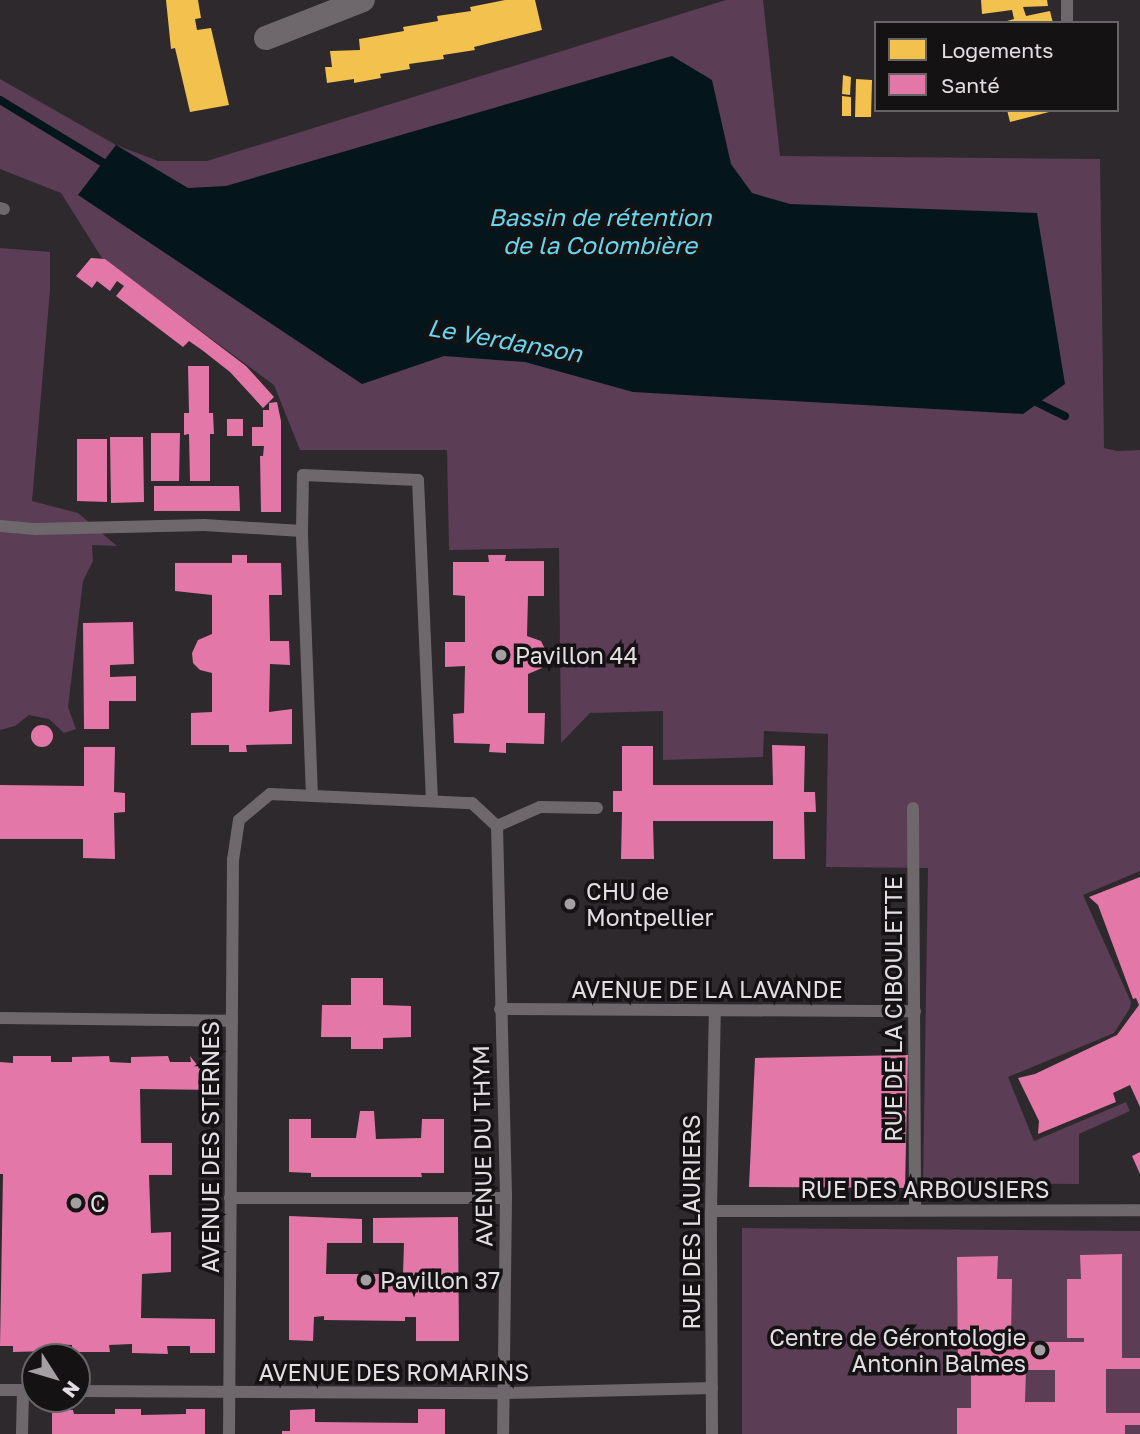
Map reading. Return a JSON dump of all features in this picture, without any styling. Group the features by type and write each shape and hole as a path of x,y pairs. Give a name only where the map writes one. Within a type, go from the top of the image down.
{"street":[{"path":"267,38 363,0"}],"lane":[{"path":"1067,0 1067,21"},
{"path":"312,796 302,531 303,475 418,480 432,802"},
{"path":"0,526 36,529 204,525 302,531"},
{"name":"AVENUE DES STERNES","path":"229,1434 233,860 239,820 270,794 472,803 497,826"},
{"path":"497,826 540,807 597,808"},
{"name":"RUE DE LA CIBOULETTE","path":"913,808 915,1209"},
{"name":"AVENUE DU THYM","path":"497,826 506,1198 503,1434"},
{"name":"AVENUE DE LA LAVANDE","path":"500,1009 915,1011"},
{"name":"RUE DES LAURIERS","path":"712,1434 711,1211 715,1011"},
{"path":"0,1018 232,1021"},
{"path":"230,1198 506,1198"},
{"name":"RUE DES ARBOUSIERS","path":"711,1211 1140,1210"},
{"name":"AVENUE DES ROMARINS","path":"91,1391 504,1393 712,1388"},
{"path":"0,1390 21,1390"},
{"path":"22,1434 25,1413"}],"shaded area":[{"path":"726,0 763,0 780,156 1100,159 1104,448 1117,451 1140,450 1140,871 1083,895 1131,1002 1114,1033 1008,1077 1034,1141 1126,1102 1130,1111 1079,1134 1079,1184 923,1183 928,868 826,867 828,734 764,731 763,757 663,760 663,711 590,713 561,743 559,548 449,550 447,450 300,450 274,385 102,258 61,193 0,169 0,79 116,145 158,161 207,161"},
{"path":"0,248 50,252 50,290 32,501 78,513 117,546 92,545 93,561 83,581 68,707 76,729 64,733 49,719 29,715 15,726 0,730"},
{"path":"742,1228 1140,1231 1140,1434 742,1434"}],"water":[{"name":"Bassin de rétention de la Colombière","path":"672,56 712,80 731,164 752,193 790,204 1037,213 1065,384 1023,414 633,392 525,362 444,356 362,384 78,195 116,145 188,188 226,186"}],"building: Logements":[{"path":"166,0 198,0 201,18 195,19 197,30 211,28 229,105 190,112 175,48 171,49"},
{"path":"505,0 535,0 542,30 474,47 475,50 443,55 444,59 409,64 410,69 380,74 381,78 354,83 354,79 327,83 325,67 332,67 330,51 360,50 359,39 404,31 403,27 438,21 437,16 471,11 470,7"},
{"path":"981,0 1047,0 1048,6 1023,7 1026,16 1050,11 1052,21 1007,21 1014,19 1012,10 982,14"},
{"path":"843,75 851,77 850,95 842,94"},
{"path":"856,79 872,80 871,117 855,117"},
{"path":"842,96 851,97 851,116 842,116"},
{"path":"1008,112 1049,112 1010,122"}],"building: Santé":[{"path":"91,258 105,259 246,366 274,397 263,408 230,372 202,350 189,341 183,347 116,296 124,286 117,281 110,291 97,281 92,288 76,276"},
{"path":"188,366 209,366 209,413 213,413 214,434 210,434 210,481 190,481 189,434 184,435 184,413 189,413"},
{"path":"277,402 281,421 281,512 261,512 260,456 263,456 264,446 252,446 252,427 263,427 263,410 269,410 269,403"},
{"path":"227,419 243,419 243,436 227,436"},
{"path":"151,433 180,433 179,481 151,481"},
{"path":"110,437 143,437 144,502 111,503"},
{"path":"77,439 107,439 107,502 77,501"},
{"path":"154,486 239,486 240,511 154,511"},
{"path":"232,555 247,555 247,563 281,563 282,595 269,595 270,641 289,641 290,665 270,664 269,712 292,709 292,744 246,745 247,752 229,752 229,745 191,745 191,713 212,712 212,673 200,670 193,663 192,653 198,640 212,634 212,595 175,591 175,563 232,563"},
{"name":"Pavillon 44","path":"488,555 506,555 505,561 544,561 544,596 528,596 527,636 541,641 547,653 542,668 528,674 528,713 545,713 544,744 506,743 506,753 489,752 490,744 454,743 453,714 464,713 465,666 445,667 445,642 465,642 465,596 453,595 453,562 489,562"},
{"path":"133,622 134,664 110,665 110,677 136,676 136,701 109,701 109,729 84,729 83,623"},
{"path":"42,725 50,728 53,736 50,744 42,747 34,744 31,736 34,728"},
{"path":"772,745 805,746 804,792 815,792 816,812 804,812 805,859 773,859 773,821 653,821 654,859 621,859 622,812 613,812 613,791 622,791 622,746 653,746 653,785 773,785"},
{"path":"84,747 115,747 114,792 125,793 125,812 114,813 115,859 83,858 83,839 0,839 0,785 84,786"},
{"path":"1140,877 1140,1107 1130,1085 1113,1093 1116,1102 1038,1134 1039,1121 1018,1078 1035,1074 1117,1035 1139,1005 1136,998 1133,999 1098,905 1089,897"},
{"path":"351,978 383,978 383,1005 411,1006 411,1037 383,1038 383,1049 351,1049 351,1037 321,1037 322,1005 351,1005"},
{"path":"908,1055 905,1188 749,1187 755,1058"},
{"name":"C","path":"13,1056 51,1056 51,1062 72,1062 72,1057 109,1056 110,1062 131,1063 131,1057 168,1056 170,1062 191,1062 190,1056 217,1090 140,1089 141,1143 172,1143 172,1175 149,1175 151,1233 171,1232 171,1272 142,1274 141,1318 215,1319 215,1353 190,1353 190,1346 167,1346 168,1354 132,1353 132,1344 109,1345 110,1352 91,1352 91,1343 21,1343 21,1352 13,1352 13,1346 0,1346 3,1174 0,1174 0,1062 13,1063"},
{"path":"360,1111 374,1111 376,1139 421,1138 422,1119 444,1119 444,1173 421,1173 422,1177 311,1177 311,1173 289,1172 289,1119 311,1119 311,1138 356,1138"},
{"path":"1140,1152 1140,1174 1132,1156"},
{"name":"Pavillon 37","path":"289,1216 362,1219 362,1243 327,1243 326,1274 403,1274 404,1243 373,1243 373,1218 458,1217 459,1341 416,1341 416,1317 405,1317 405,1321 324,1320 324,1316 314,1317 313,1341 289,1340"},
{"name":"Centre de Gérontologie Antonin Balmes","path":"1122,1254 1122,1358 1140,1358 1140,1369 1106,1369 1106,1413 1140,1413 1140,1425 1125,1425 1125,1434 957,1434 957,1408 971,1408 971,1371 958,1371 957,1257 998,1256 997,1279 1012,1279 1011,1338 996,1338 996,1342 1084,1342 1084,1338 1067,1338 1067,1279 1081,1279 1080,1255","holes":["1026,1370 1055,1370 1055,1402 1025,1402"]},
{"path":"115,1409 141,1409 141,1415 186,1414 186,1409 205,1409 205,1434 52,1434 52,1413 115,1414"},
{"path":"315,1409 315,1422 418,1423 418,1409 445,1409 445,1434 282,1434 282,1431 290,1431 290,1410"}],"waterway":[{"name":"Le Verdanson","path":"0,100 110,167"},
{"name":"Le Verdanson","path":"1030,399 1065,416"}],"place":[{"name":"Pavillon 44","path":"501,655"},
{"name":"CHU de Montpellier","path":"570,904"},
{"name":"C","path":"76,1203"},
{"name":"Pavillon 37","path":"366,1280"},
{"name":"Centre de Gérontologie Antonin Balmes","path":"1040,1350"}]}
